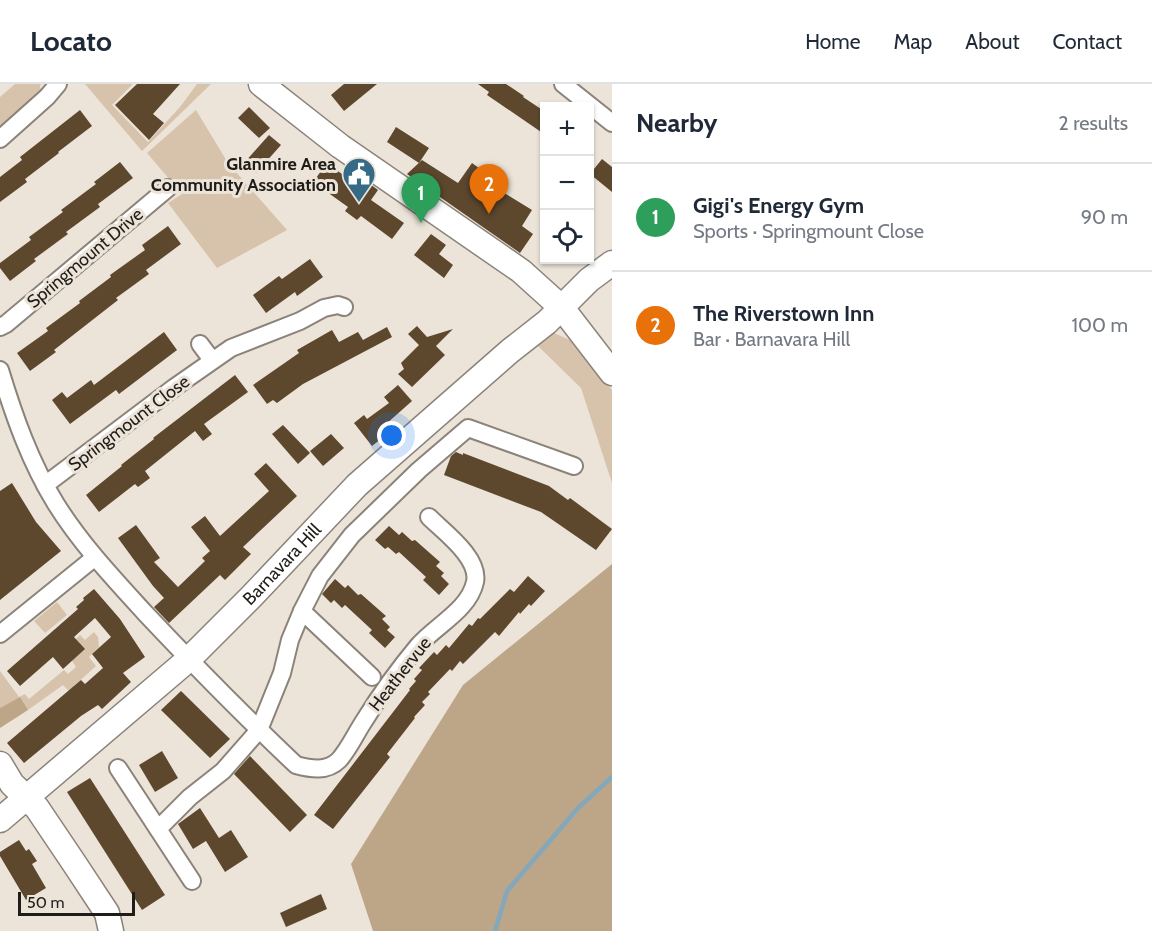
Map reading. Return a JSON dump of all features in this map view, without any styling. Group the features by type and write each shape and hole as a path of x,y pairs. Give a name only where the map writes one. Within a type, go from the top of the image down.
{"street":[{"path":"0,139 47,98 58,84"},
{"path":"261,84 340,146 521,271 562,308 612,373"},
{"path":"563,84 612,123"},
{"name":"Springmount Drive","path":"0,327 168,188"},
{"name":"Barnavara Hill","path":"0,820 189,659 357,485 562,308 589,280 612,263"},
{"name":"Springmount Close","path":"45,484 231,348 300,321 324,308 338,304 344,307"},
{"path":"200,344 212,360"},
{"name":"Heathervue","path":"0,370 18,428 45,484 56,504 94,558 189,659 296,765 310,769 328,767 339,759 377,701 419,644 468,598 475,581 473,567 464,552 429,517"},
{"path":"158,829 190,796 223,771 259,730 282,673 290,640 302,610 320,576 352,535 419,470 468,428 574,466"},
{"path":"0,634 94,558"},
{"name":"Heathervue","path":"302,610 372,678"},
{"path":"0,764 12,784 37,808 107,913 111,931"},
{"path":"118,768 192,880"}],"shaded area":[{"path":"15,84 41,84 41,92 0,129 0,97"},
{"path":"85,84 133,84 112,105 148,142 180,107 197,84 211,84 142,151"},
{"path":"196,110 228,163 287,230 217,268 168,203 182,194 147,153"},
{"path":"554,333 570,340 612,390 612,483 581,388 537,345"},
{"path":"612,564 612,931 373,931 351,864 463,685"},
{"path":"57,602 67,615 45,633 34,621"},
{"path":"94,632 98,637 99,647 89,657 96,666 74,686 80,703 63,685 28,710 19,698 0,708 0,671 19,697 25,694 29,699 64,670 68,674 76,667 67,653 72,643 80,635 85,640"},
{"path":"20,697 28,710 0,728 0,708"}],"building":[{"path":"137,84 180,84 153,114 164,123 149,140 115,105"},
{"path":"344,84 377,84 344,111 331,95"},
{"path":"478,84 506,84 524,96 540,108 540,131 487,95 489,92"},
{"path":"249,107 270,128 259,138 238,118"},
{"path":"80,110 92,126 25,179 27,182 0,202 0,177 22,160 20,157"},
{"path":"396,127 429,148 419,163 387,142"},
{"path":"269,135 281,145 256,173 244,163"},
{"path":"602,159 612,167 612,192 594,177 594,169"},
{"path":"422,160 458,183 472,163 483,171 472,188 493,200 501,191 532,210 522,226 533,234 520,253 407,174"},
{"path":"120,162 133,178 98,204 100,207 66,232 68,234 34,259 36,261 10,281 0,268 0,263 31,240 29,237 63,212 61,210 96,184 94,182"},
{"name":"Glanmire Area Community Association","path":"327,163 361,188 366,181 378,190 371,200 404,223 392,239 361,216 357,220 345,211 348,207 313,182"},
{"path":"168,226 181,244 146,270 149,274 116,298 118,300 30,371 17,353 48,331 46,328 80,303 79,301 111,277 110,275 145,250 142,245"},
{"path":"431,234 446,245 439,254 453,265 444,278 414,255"},
{"path":"310,259 323,277 297,296 295,292 266,313 253,295 279,276 282,279"},
{"path":"417,326 427,337 453,329 436,346 445,355 412,387 398,374 404,369 401,363 419,345 408,334"},
{"path":"387,327 392,337 303,384 277,403 273,400 267,404 253,385 299,353 297,350 332,330 339,342 358,332 363,340"},
{"path":"164,332 177,350 119,394 116,390 70,424 52,400 62,392 67,398 91,380 94,385"},
{"path":"235,375 248,392 204,424 212,434 203,441 195,431 145,471 150,478 138,487 135,484 99,512 86,495 153,438"},
{"path":"398,385 412,401 385,425 390,432 372,446 354,423 364,415 367,419 389,403 384,397"},
{"path":"283,425 310,453 298,464 272,434"},
{"path":"331,434 344,448 323,466 310,451"},
{"path":"456,452 549,486 568,500 570,498 612,529 596,550 541,512 444,475 451,456"},
{"path":"266,463 297,496 243,547 251,554 225,580 220,575 169,623 154,607 164,598 118,538 136,525 160,558 154,562 178,587 205,561 202,558 210,551 191,527 205,516 220,536 269,491 254,474"},
{"path":"12,483 36,522 61,551 0,600 0,491"},
{"path":"389,526 399,535 402,532 412,541 415,540 440,562 436,566 444,573 441,576 449,584 439,595 423,580 426,577 399,552 396,554 388,547 385,549 375,540"},
{"path":"528,576 545,591 531,606 529,604 520,614 519,612 499,636 495,632 463,664 460,661 452,671 450,669 428,692 430,694 422,702 425,705 387,754 390,757 333,829 314,815 410,690 416,681 414,679 422,670 419,668 434,652 437,655 446,645 449,648 469,624 472,626 510,589 514,592"},
{"path":"335,579 345,588 348,585 358,595 361,594 386,616 382,619 390,627 387,630 395,637 385,648 369,633 372,630 345,605 342,608 334,600 331,603 322,594"},
{"path":"94,589 120,619 145,657 123,673 131,682 102,709 98,705 81,716 24,763 7,743 81,680 85,684 103,668 92,654 111,637 95,618 74,637 85,649 63,669 53,657 20,686 7,671 78,609 76,607 84,600 83,598"},
{"path":"181,691 230,739 210,758 161,710"},
{"path":"162,751 178,778 155,792 139,765"},
{"path":"250,756 307,815 290,832 234,774"},
{"path":"90,778 165,895 142,910 67,792"},
{"path":"200,808 219,838 231,830 248,857 225,872 206,841 193,849 178,824"},
{"path":"19,840 26,851 29,849 37,861 32,864 46,888 26,900 0,856 0,852"},
{"path":"321,894 327,909 286,927 280,913"}],"waterway":[{"path":"495,931 507,891 578,808 612,777"}],"place":[{"name":"Glanmire Area Community Association","path":"359,203"},
{"name":"The Riverstown Inn","path":"489,214"},
{"name":"Gigi's Energy Gym","path":"421,223"}]}
